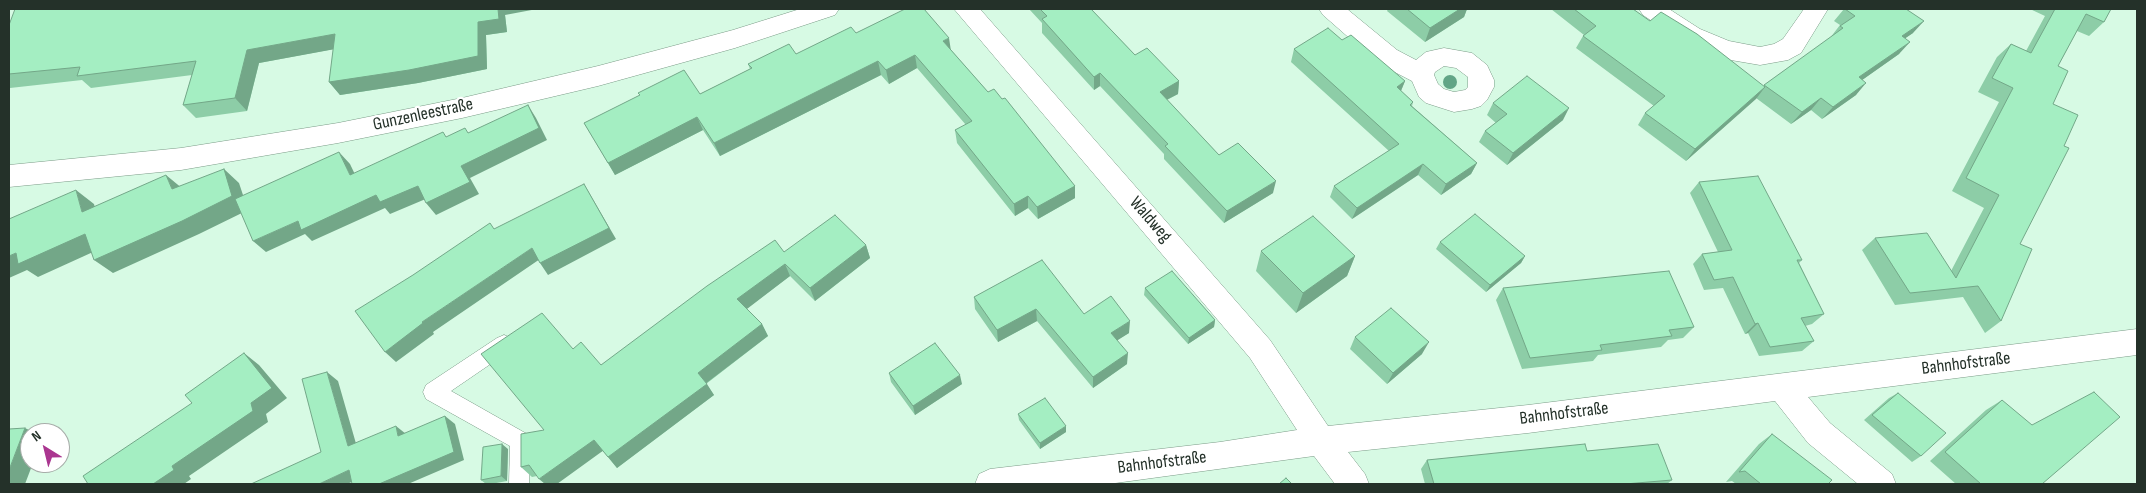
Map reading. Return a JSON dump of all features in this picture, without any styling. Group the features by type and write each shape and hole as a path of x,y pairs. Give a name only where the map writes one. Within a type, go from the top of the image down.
{"street":[{"name":"Gunzenleestraße","path":"9,176 182,159 338,133 428,115 602,74 735,39 827,9"},
{"name":"Waldweg","path":"966,9 1225,307 1260,350 1321,441 1354,484"},
{"path":"1331,9 1388,57 1422,75"},
{"path":"1651,9 1691,35 1724,50 1760,56 1780,53 1792,46 1816,9"},
{"name":"Bahnhofstraße","path":"990,484 1220,456 1321,441 1528,419 2137,342"},
{"path":"1782,387 1819,433 1881,484"}],"lane":[{"path":"519,484 520,441 433,392 520,334"}],"building":[{"path":"15,9 498,9 499,19 478,22 478,56 409,70 329,82 335,34 247,50 235,98 183,105 196,61 77,76 80,67 9,74 9,25"},
{"path":"905,9 924,9 949,38 943,41 988,92 994,89 1002,99 1005,98 1075,186 1037,207 1028,196 1014,204 955,130 972,121 915,55 886,70 878,61 714,143 697,117 608,163 584,123 684,70 700,94 752,68 748,64 789,44 796,54 851,27 856,33"},
{"path":"1040,9 1091,9 1135,55 1147,48 1179,81 1160,92 1219,155 1238,143 1276,181 1227,211 1165,146 1168,144 1100,73 1094,77 1042,19 1047,16"},
{"path":"1407,9 1460,9 1430,28"},
{"path":"1574,9 1633,9 1650,21 1661,12 1697,34 1765,87 1695,149 1645,113 1665,96 1583,36 1596,26"},
{"path":"1845,9 1906,9 1924,21 1902,36 1910,42 1859,77 1866,83 1833,107 1821,98 1802,112 1764,85 1843,28 1840,26 1855,16"},
{"path":"2055,9 2111,9 2104,22 2086,14 2058,66 2068,71 2053,104 2078,115 2064,146 2069,148 2020,244 2032,249 2001,321 1978,286 1910,293 1875,238 1927,233 1956,278 1999,195 1966,178 2013,88 1992,78 2011,44 2031,53"},
{"path":"1328,28 1342,40 1351,35 1405,81 1397,87 1413,102 1410,105 1477,163 1446,184 1423,164 1357,208 1334,186 1399,144 1294,49"},
{"path":"1527,76 1569,108 1513,153 1485,131 1507,114 1493,103"},
{"path":"528,105 539,128 461,166 470,182 426,203 418,186 380,202 376,195 301,230 298,221 253,241 235,199 339,152 350,175 443,132 446,137 465,128 468,133"},
{"path":"224,169 232,196 182,221 94,260 85,234 18,264 16,253 9,256 9,219 76,190 82,212 166,175 172,189"},
{"path":"1758,176 1802,260 1797,260 1824,314 1801,318 1814,341 1770,347 1758,323 1755,324 1733,277 1714,280 1702,254 1732,250 1699,182"},
{"path":"584,184 609,228 540,263 532,248 422,322 385,352 355,311 413,275 490,223 494,229"},
{"path":"1475,214 1525,256 1490,285 1440,242"},
{"path":"835,215 866,245 810,288 785,264 737,299 762,324 698,373 707,384 608,457 594,440 539,479 529,465 521,467 521,434 544,430 481,354 542,313 573,349 581,342 601,365 707,286 775,240 784,252"},
{"path":"1313,216 1355,256 1303,293 1261,251"},
{"path":"1042,260 1084,314 1111,296 1130,321 1111,333 1128,353 1093,377 1036,309 997,330 974,297"},
{"path":"1172,271 1215,320 1189,338 1145,288"},
{"path":"1669,271 1694,327 1669,330 1672,336 1600,345 1602,350 1530,358 1503,288"},
{"path":"1391,308 1429,342 1393,373 1355,337"},
{"path":"935,343 960,375 913,406 889,373"},
{"path":"244,353 272,388 251,403 253,411 172,466 174,470 153,484 88,484 83,476 192,403 185,395"},
{"path":"327,372 348,446 396,426 398,436 445,416 454,452 379,484 352,484 349,470 319,484 251,484 321,452 302,379"},
{"path":"2094,392 2120,417 2042,484 1981,484 1945,452 2002,400 2032,425"},
{"path":"1898,393 1946,433 1921,456 1872,415"},
{"path":"1045,398 1066,426 1040,443 1018,414"},
{"path":"20,428 20,441 9,470 9,429"},
{"path":"1772,434 1832,480 1828,484 1761,484 1745,471 1739,472"},
{"path":"502,444 501,476 481,480 483,447"},
{"path":"1585,444 1587,451 1658,444 1672,480 1625,484 1434,484 1427,460"},
{"path":"1286,478 1292,484 1279,484"}]}
